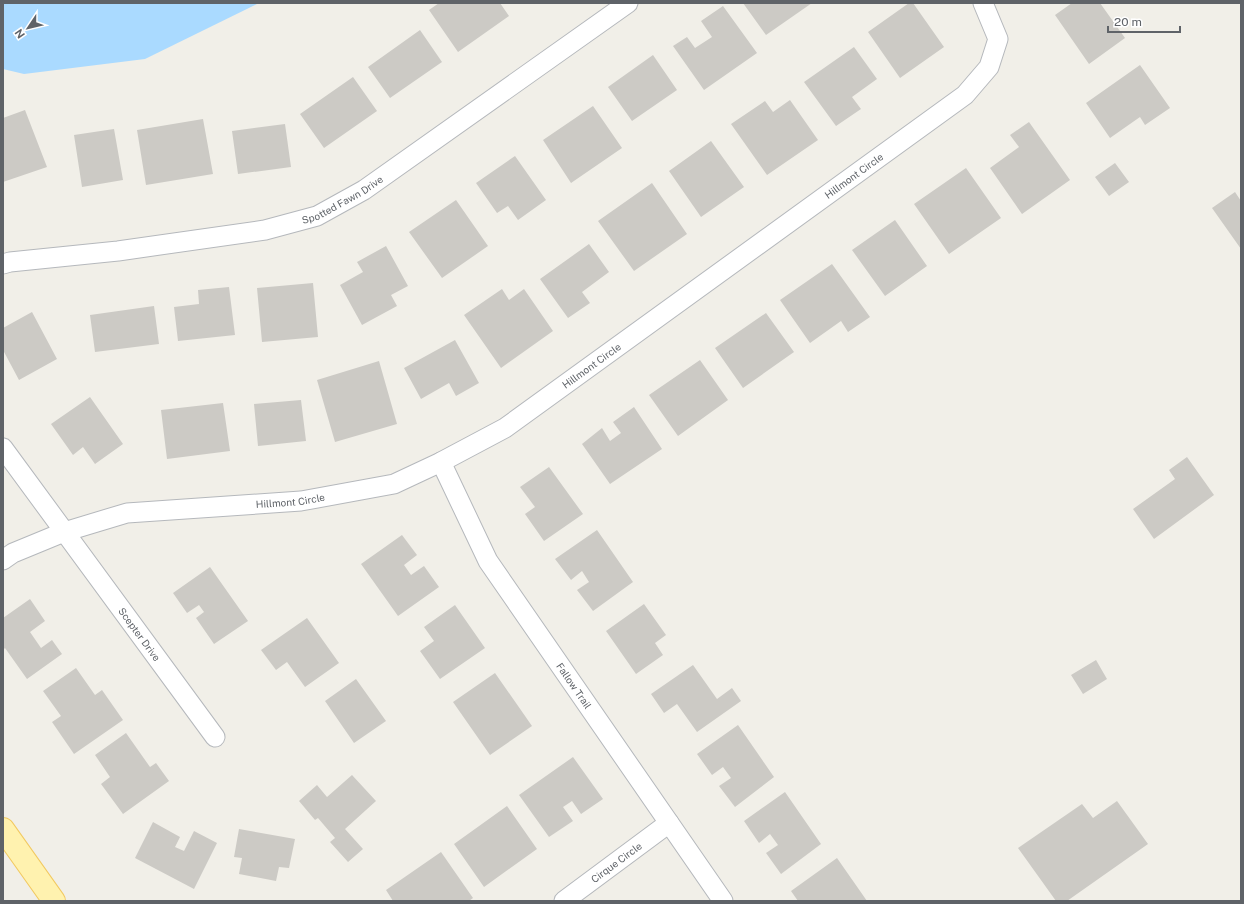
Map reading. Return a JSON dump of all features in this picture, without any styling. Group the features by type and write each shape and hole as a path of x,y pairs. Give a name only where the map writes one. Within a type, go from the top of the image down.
{"main road":[{"path":"3,829 54,901"}],"street":[{"name":"Spotted Fawn Drive","path":"3,264 10,262 118,251 265,230 317,216 364,190 628,3"},
{"name":"Hillmont Circle","path":"3,560 13,553 64,532 127,513 309,500 394,484 441,462 505,428 965,95 989,67 998,39 983,3"},
{"path":"3,448 64,532"},
{"name":"Fallow Trail","path":"441,462 488,560 723,901"},
{"name":"Scepter Drive","path":"64,532 215,737"},
{"name":"Cirque Circle","path":"564,901 669,823"}],"water":[{"path":"3,3 259,3 145,59 24,74 3,69"}],"building":[{"path":"439,3 500,3 509,16 458,52 429,10"},
{"path":"743,3 812,3 766,35"},
{"path":"909,3 913,3 944,47 900,78 868,32"},
{"path":"1072,3 1100,3 1125,38 1089,64 1055,15"},
{"path":"723,6 757,53 704,90 673,46 687,37 695,48 712,37 701,21"},
{"path":"420,30 442,62 390,98 368,67"},
{"path":"854,47 877,79 852,97 861,109 836,126 804,82"},
{"path":"653,55 677,90 632,121 608,87"},
{"path":"1140,65 1170,108 1145,125 1140,117 1110,138 1086,103"},
{"path":"353,77 377,111 324,148 300,114"},
{"path":"790,100 818,140 767,175 731,124 765,101 773,112"},
{"path":"593,106 622,148 571,183 543,140"},
{"path":"25,110 47,167 3,182 3,118"},
{"path":"203,119 213,174 146,185 137,130"},
{"path":"1029,122 1070,180 1022,214 990,168 1019,147 1010,135"},
{"path":"285,124 291,167 238,174 232,131"},
{"path":"114,129 123,180 82,187 74,135"},
{"path":"711,141 744,187 701,217 669,171"},
{"path":"515,156 546,200 518,220 508,206 497,213 476,183"},
{"path":"1115,163 1129,182 1109,196 1095,177"},
{"path":"966,168 1001,218 949,254 914,204"},
{"path":"652,183 687,234 634,271 598,221"},
{"path":"1235,192 1241,201 1241,249 1212,208"},
{"path":"456,200 488,246 442,278 409,232"},
{"path":"895,220 927,266 885,296 852,250"},
{"path":"589,244 609,272 582,292 590,303 568,318 540,279"},
{"path":"386,246 408,286 391,295 397,306 362,325 340,285 363,272 357,262"},
{"path":"832,264 870,317 848,332 841,321 810,343 780,300"},
{"path":"313,283 318,337 262,342 257,288"},
{"path":"229,287 235,335 178,341 174,307 199,304 198,290"},
{"path":"502,289 509,300 524,289 553,331 501,368 464,315"},
{"path":"154,306 159,344 95,352 90,315"},
{"path":"32,312 57,359 19,380 3,350 3,328"},
{"path":"766,313 794,352 743,388 715,348"},
{"path":"455,340 479,383 456,396 449,383 421,399 404,368"},
{"path":"700,360 728,400 678,436 649,395"},
{"path":"379,361 397,424 335,442 317,380"},
{"path":"90,397 123,444 95,464 83,447 73,455 51,424"},
{"path":"301,400 306,441 258,446 254,404"},
{"path":"223,403 230,451 167,459 161,410"},
{"path":"634,407 662,449 610,484 582,444 602,428 610,441 621,433 613,422"},
{"path":"1187,457 1214,495 1154,539 1133,509 1175,479 1169,470"},
{"path":"549,467 583,514 544,541 525,514 535,507 520,487"},
{"path":"597,530 633,582 593,611 577,590 589,582 582,571 571,580 555,559"},
{"path":"402,535 417,555 404,565 411,575 424,566 439,587 398,616 361,564"},
{"path":"210,567 248,621 214,644 196,618 204,612 199,605 187,613 173,593"},
{"path":"30,599 45,621 30,632 41,648 52,640 62,654 27,679 5,648 3,650 3,618"},
{"path":"644,604 666,635 655,643 663,655 636,674 606,631"},
{"path":"455,605 485,648 440,679 420,651 434,641 424,627"},
{"path":"307,618 339,663 305,687 287,662 276,670 261,650"},
{"path":"1096,660 1107,679 1083,694 1071,675"},
{"path":"693,665 717,699 732,688 741,701 697,732 677,704 664,713 651,694"},
{"path":"76,668 95,695 102,690 123,720 74,754 52,722 61,716 43,691"},
{"path":"495,673 532,726 490,755 453,702"},
{"path":"356,679 386,721 354,743 325,701"},
{"path":"738,725 774,777 735,807 719,786 731,778 723,767 712,775 697,754"},
{"path":"126,733 150,767 156,763 169,781 123,814 101,784 110,777 95,755"},
{"path":"573,757 603,799 581,814 572,801 563,807 573,821 549,837 519,795"},
{"path":"352,775 376,801 345,829 363,849 348,862 330,842 335,838 318,818 315,820 299,801 317,785 327,797"},
{"path":"785,792 821,844 781,874 766,853 778,845 770,834 759,843 744,821"},
{"path":"1117,801 1148,844 1067,901 1056,901 1018,848 1082,804 1093,818"},
{"path":"507,806 537,849 484,887 454,844"},
{"path":"153,822 180,837 175,847 184,851 194,831 217,843 194,889 135,858"},
{"path":"239,829 295,839 289,868 279,867 276,881 239,874 242,858 234,857"},
{"path":"441,852 473,898 469,901 393,901 386,890"},
{"path":"837,858 867,901 798,901 791,891"}]}
